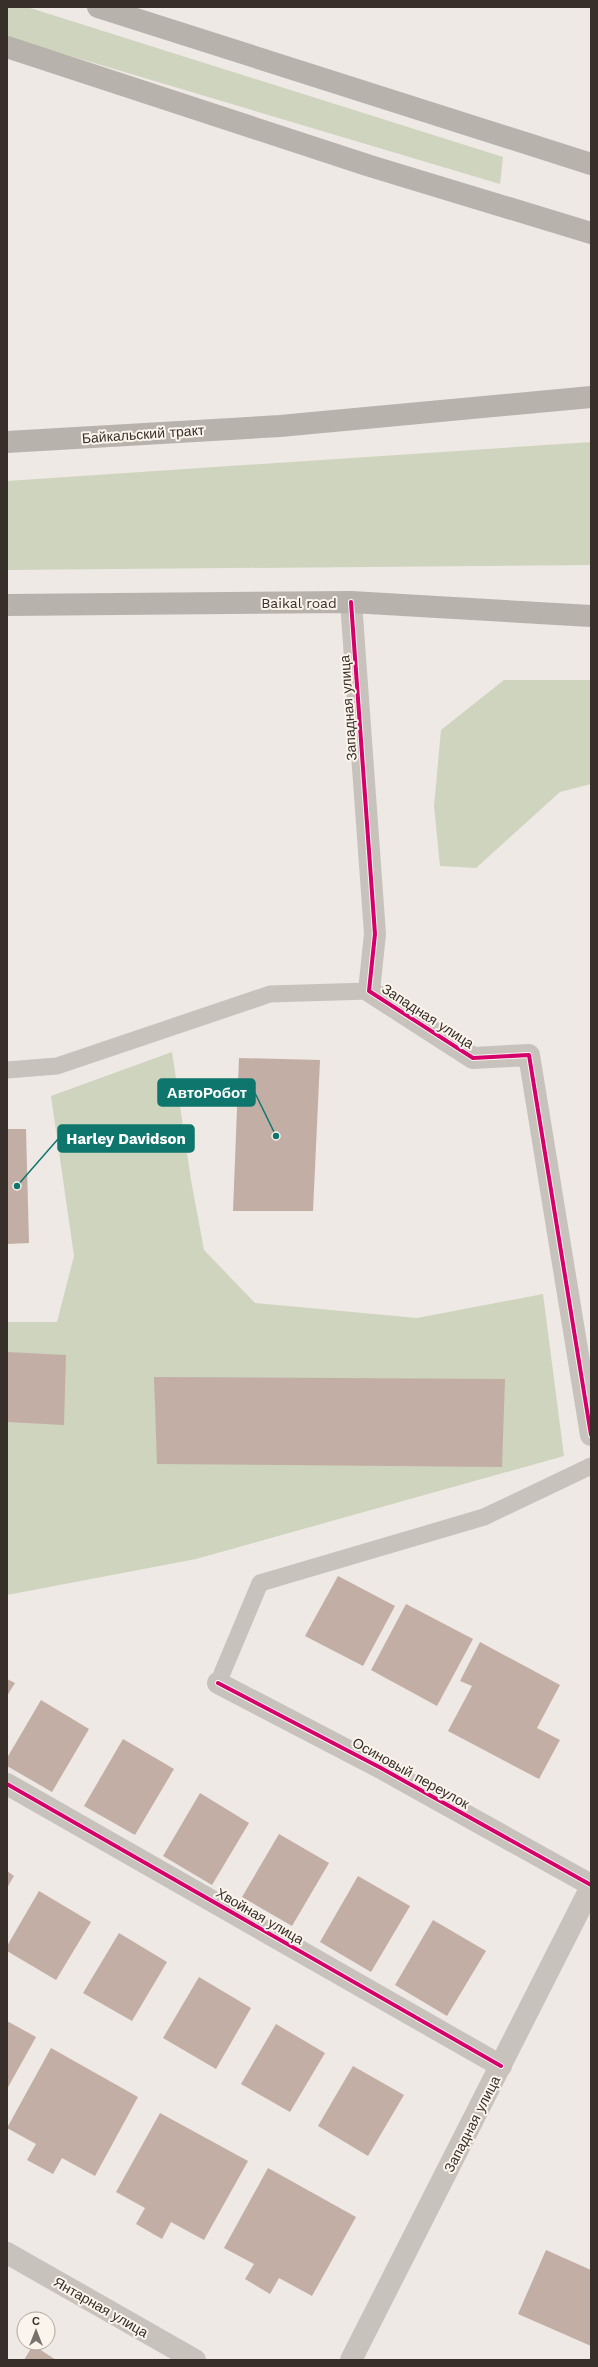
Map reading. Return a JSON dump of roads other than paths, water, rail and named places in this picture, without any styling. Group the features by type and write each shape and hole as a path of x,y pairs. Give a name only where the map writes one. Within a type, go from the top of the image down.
{"main road":[{"path":"98,7 591,164"},
{"path":"7,47 370,166 591,233"},
{"name":"Байкальский тракт","path":"7,442 280,426 591,397"},
{"name":"Baikal road","path":"7,605 351,602 591,616"}],"street":[{"name":"Западная улица","path":"351,602 375,934 369,991 473,1058 528,1055 591,1435"},
{"name":"Осиновый переулок","path":"218,1683 381,1768 591,1886"},
{"name":"Хвойная улица","path":"7,1784 502,2066"},
{"name":"Западная улица","path":"351,2360 502,2066 591,1886"},
{"name":"Янтарная улица","path":"7,2254 195,2360"}],"lane":[{"path":"7,1070 57,1066 270,994 369,991"},
{"path":"218,1683 260,1583 484,1517 591,1466"}],"place":[{"name":"АвтоРобот","path":"276,1136"},
{"name":"Harley Davidson","path":"17,1186"}]}
